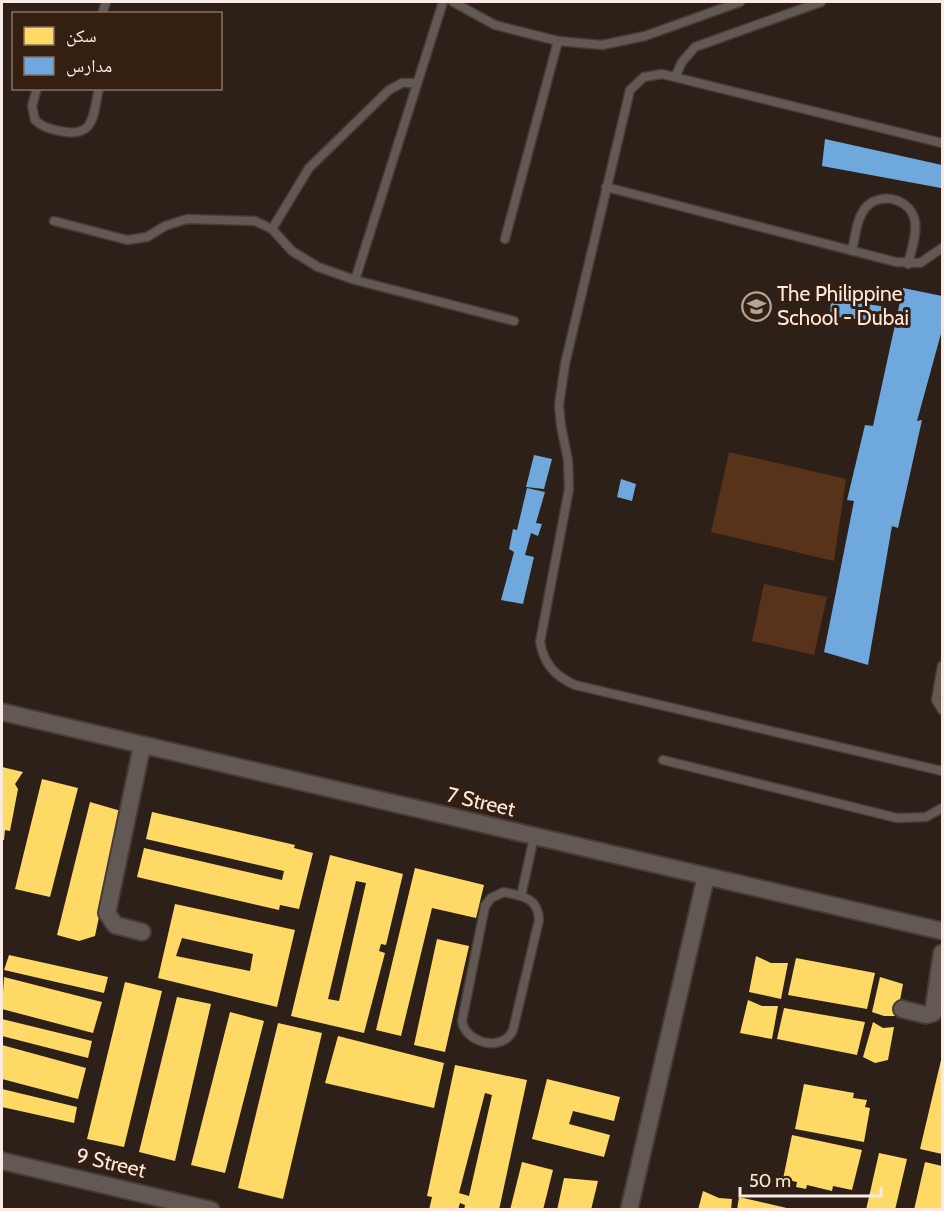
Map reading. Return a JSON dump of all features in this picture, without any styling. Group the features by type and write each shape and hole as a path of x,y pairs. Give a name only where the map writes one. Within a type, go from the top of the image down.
{"street":[{"name":"7 Street","path":"4,714 942,931"},
{"path":"142,746 107,913 115,925 142,932"},
{"path":"629,1209 706,876"},
{"path":"902,1009 926,1015 933,1013 936,1006 942,953"},
{"name":"9 Street","path":"2,1161 211,1209"}],"lane":[{"path":"355,280 443,2"},
{"path":"453,2 495,25 558,41 580,44 624,42 740,2"},
{"path":"675,77 682,62 695,47 821,2"},
{"path":"505,239 558,41"},
{"path":"942,143 675,77 653,74 644,77 630,90 561,384 561,426 568,460 569,489 540,631 542,654 547,664 555,673 575,685 942,771"},
{"path":"272,229 315,161 389,90 402,83 417,83"},
{"path":"36,90 32,106 34,120 46,128 70,133 84,130 89,125 98,90"},
{"path":"606,187 908,264 932,258 942,248"},
{"path":"852,251 862,214 867,207 883,199 891,199 907,206 915,221 908,264"},
{"path":"54,220 127,240 147,237 165,226 187,219 247,220 272,229 292,250 309,262 355,280 514,321"},
{"path":"942,666 936,699 942,710"},
{"path":"663,760 897,818 926,817 942,808"},
{"path":"521,896 534,837"},
{"path":"499,893 521,896 530,898 537,906 539,920 513,1030 507,1039 496,1044 471,1038 464,1030 462,1021 484,906 490,898 499,893"}],"shaded area":[{"path":"729,452 846,479 834,561 711,532"},
{"path":"764,584 827,597 814,655 752,641"}],"building: سكن":[{"path":"2,767 23,772 15,784 18,789 10,831 5,830 4,840 2,840"},
{"path":"42,779 78,788 50,897 15,889"},
{"path":"90,802 121,811 95,936 79,941 57,935"},
{"path":"152,812 295,845 294,848 313,853 299,909 280,905 279,910 137,877 144,848 282,880 284,871 146,839"},
{"path":"330,855 403,874 386,945 381,944 379,951 385,953 364,1033 291,1016","holes":["356,881 366,883 339,1001 328,999"]},
{"path":"415,868 484,885 476,918 432,908 401,1036 376,1030"},
{"path":"175,904 295,930 277,1007 158,978","holes":["182,938 253,954 250,971 176,956"]},
{"path":"437,939 469,946 445,1052 414,1045"},
{"path":"9,955 108,977 104,993 4,970"},
{"path":"756,956 771,963 788,963 781,999 749,992"},
{"path":"796,958 875,973 867,1009 788,995"},
{"path":"4,977 102,1002 93,1033 2,1009"},
{"path":"880,977 903,984 897,1016 884,1016 872,1012"},
{"path":"125,982 162,991 124,1147 87,1139"},
{"path":"177,997 211,1004 175,1161 139,1152"},
{"path":"748,1000 762,1006 778,1006 772,1039 740,1033"},
{"path":"784,1008 865,1022 857,1055 777,1039"},
{"path":"230,1012 264,1021 225,1173 191,1165"},
{"path":"2,1019 92,1041 88,1058 2,1036"},
{"path":"873,1022 883,1028 894,1027 888,1060 875,1063 863,1057"},
{"path":"278,1023 322,1033 283,1199 238,1188"},
{"path":"338,1036 444,1063 434,1108 325,1083"},
{"path":"2,1045 86,1068 78,1099 2,1079"},
{"path":"942,1056 942,1154 920,1149"},
{"path":"455,1065 527,1080 499,1210 464,1210 465,1205 460,1203 458,1210 429,1210 432,1197 427,1196","holes":["485,1093 492,1095 469,1196 459,1193"]},
{"path":"547,1079 620,1097 614,1121 573,1111 569,1124 610,1135 604,1157 532,1139"},
{"path":"804,1084 854,1093 853,1098 867,1100 865,1107 870,1108 864,1142 795,1129"},
{"path":"2,1089 77,1107 74,1123 2,1107"},
{"path":"792,1135 862,1150 852,1190 833,1186 832,1191 807,1185 806,1189 796,1187 797,1182 783,1179"},
{"path":"879,1153 907,1159 895,1210 866,1210"},
{"path":"522,1162 553,1170 543,1210 510,1210"},
{"path":"925,1162 942,1166 942,1210 914,1210"},
{"path":"564,1178 598,1181 591,1210 557,1210"},
{"path":"703,1191 719,1198 732,1199 731,1210 698,1210"},
{"path":"739,1197 791,1209 791,1210 737,1210"}],"building: مدارس":[{"path":"825,139 942,165 941,188 822,166"},
{"path":"903,288 942,296 942,330 917,421 922,420 898,528 892,526 868,665 824,652 854,501 847,500 865,425 873,426"},
{"path":"831,299 887,307 884,322 830,316"},
{"path":"534,455 552,459 544,489 526,487"},
{"path":"621,479 636,484 632,501 617,497"},
{"path":"527,488 545,492 536,523 542,524 538,536 531,533 525,555 534,557 523,604 501,600 514,552 509,549 513,529 517,530"}],"place":[{"name":"The Philippine School - Dubai","path":"756,306"}]}
